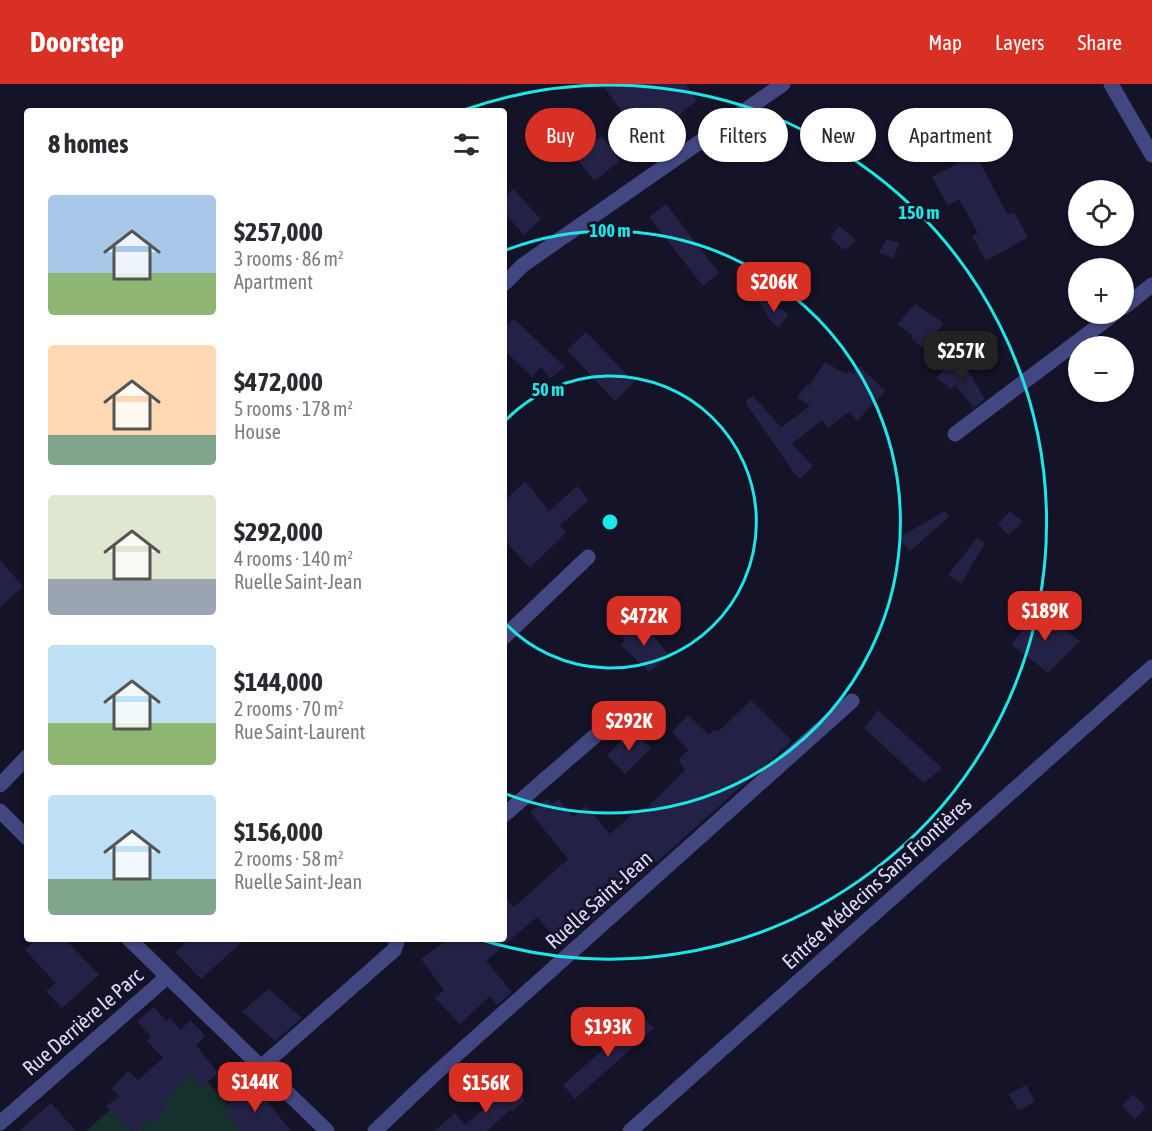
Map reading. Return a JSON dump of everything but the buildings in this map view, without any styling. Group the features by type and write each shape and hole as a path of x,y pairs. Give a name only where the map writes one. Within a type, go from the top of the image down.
{"street":[{"path":"507,281 523,265 783,84"},
{"path":"1111,84 1152,155"},
{"path":"1134,299 1152,285"},
{"path":"955,434 1101,324"},
{"path":"507,634 588,556"},
{"name":"Entrée Médecins Sans Frontières","path":"630,1131 1152,667"},
{"name":"Ruelle Saint-Jean","path":"375,1131 435,1074 852,701"},
{"path":"507,812 596,735"},
{"path":"0,785 24,760"},
{"path":"0,811 24,835"},
{"path":"132,942 327,1131"},
{"path":"261,1067 394,950 397,942"},
{"name":"Rue Derrière le Parc","path":"0,1123 167,977"}],"green space":[{"path":"179,1049 251,1131 86,1131"}]}
